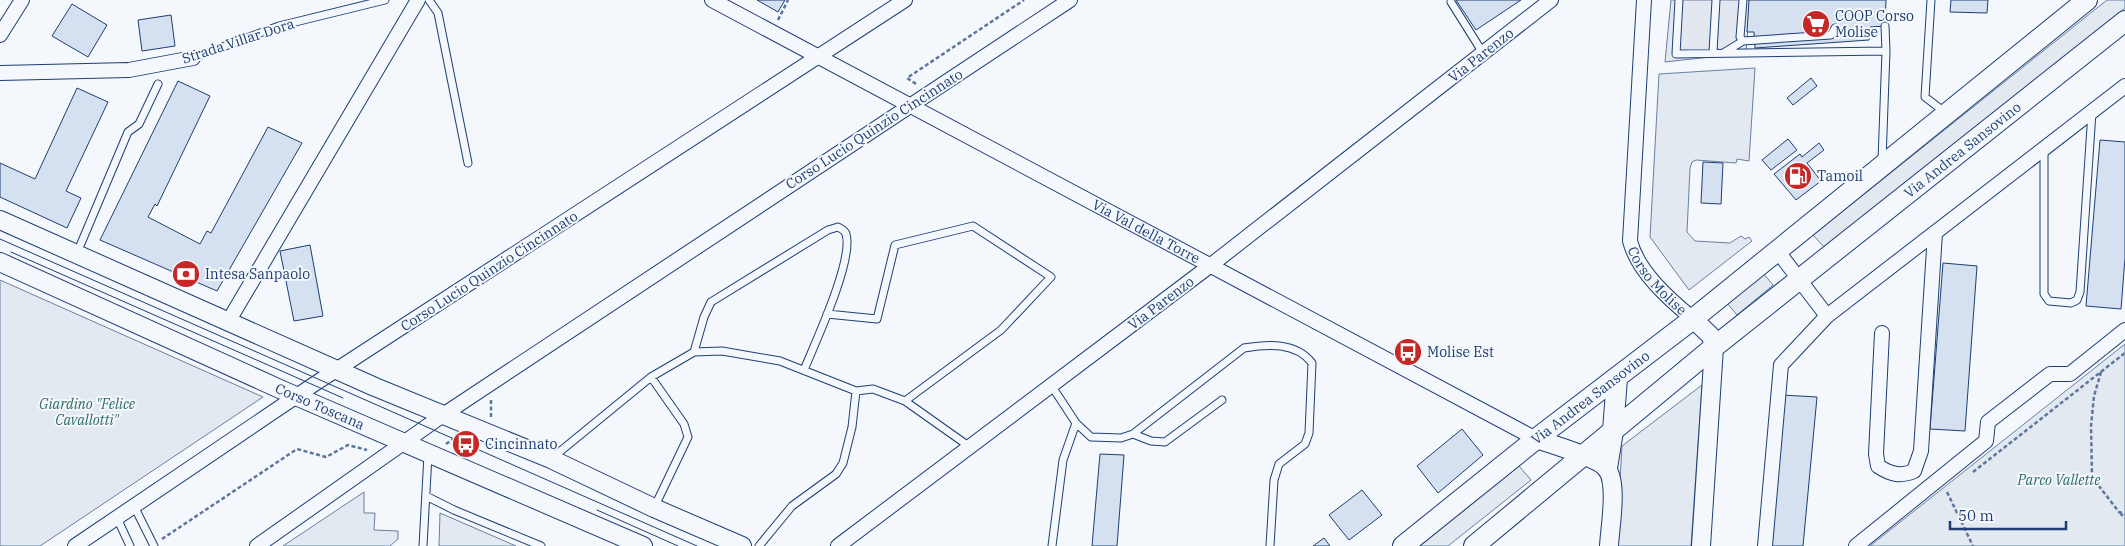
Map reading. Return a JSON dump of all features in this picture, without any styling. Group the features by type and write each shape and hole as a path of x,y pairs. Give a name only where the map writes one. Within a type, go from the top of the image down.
{"main road":[{"name":"Via Andrea Sansovino","path":"1403,546 1536,439 1693,318 2087,0"},
{"name":"Via Andrea Sansovino","path":"1474,546 1714,347 1800,281 2125,21"},
{"path":"1606,468 1613,430 1617,378"}],"street":[{"path":"0,35 22,0"},
{"path":"228,322 418,0"},
{"name":"Via Val della Torre","path":"712,0 1536,439 1584,456"},
{"name":"Corso Lucio Quinzio Cincinnato","path":"75,546 297,396 820,58 905,0"},
{"name":"Corso Lucio Quinzio Cincinnato","path":"257,546 443,414 1070,0"},
{"name":"Via Parenzo","path":"838,546 1210,265 1484,54 1551,0"},
{"name":"Corso Molise","path":"1644,0 1630,241 1638,261 1668,298 1693,318 1711,336 1714,347"},
{"name":"Strada Villar Dora","path":"0,73 129,70 193,58"},
{"path":"1765,546 1781,365 1827,316 2125,86"},
{"path":"0,220 76,256 337,370 551,459 654,508 742,546"},
{"path":"1882,333 1876,454 1878,466 1888,472 1905,475 1914,471 1921,451 1935,233"},
{"path":"1776,250 1827,316"},
{"name":"Corso Toscana","path":"0,262 297,396 643,546"},
{"path":"1856,546 1986,441 1988,422 2050,374 2070,374 2125,330"},
{"path":"1701,546 1714,347"},
{"path":"1584,456 1606,468 1612,478 1609,546"}],"lane":[{"name":"Strada Villar Dora","path":"193,58 279,26 385,0"},
{"path":"429,0 438,13 468,163"},
{"path":"1679,0 1676,54 1713,52 1886,52"},
{"path":"1713,52 1716,0"},
{"path":"1742,41 1740,36 1743,0"},
{"path":"1931,0 1925,97 1946,113"},
{"path":"1451,2 1484,54"},
{"path":"1882,164 1886,52 1884,26"},
{"path":"1726,52 1742,41 1831,35 1835,28"},
{"path":"76,256 128,132 139,124 158,84"},
{"path":"2044,149 2044,294 2049,301 2071,303 2078,300 2080,292 2092,112"},
{"path":"827,314 877,318 894,245 973,226 1051,277 1000,330 904,401"},
{"path":"694,352 704,317 711,302 828,230 838,227 844,230 847,249 827,314 804,370"},
{"path":"1052,385 1076,423 1091,437 1121,438 1133,434 1244,348 1266,344 1288,347 1305,353 1312,362 1309,433 1305,444 1279,464 1274,480 1270,546"},
{"path":"551,459 650,377 694,352 722,351 780,360 856,391 873,389 904,401 970,447"},
{"path":"650,377 684,424 688,437 654,508"},
{"path":"759,546 792,506 836,474 840,468 852,427 856,391"},
{"path":"1133,434 1151,441 1165,442 1222,400"},
{"path":"1052,546 1063,460 1076,423"},
{"path":"423,546 428,452"},
{"path":"426,496 454,510 541,546"},
{"path":"134,506 154,545"},
{"path":"117,518 130,546"}],"path":[{"path":"772,32 788,0"},
{"path":"1970,474 2125,353"},
{"path":"2101,372 2094,396 2091,426 2092,476 2125,518"},
{"path":"154,545 297,449 326,456 348,445 364,448 381,459"},
{"path":"1940,498 1955,486"},
{"path":"1947,492 1973,546"},
{"path":"2119,512 2125,514"}],"green space":[{"path":"2107,0 2125,0 2125,8 1824,247 1813,235"},
{"path":"1755,68 1749,161 1737,159 1736,163 1696,160 1692,162 1690,168 1687,232 1695,241 1730,243 1741,236 1745,239 1749,237 1752,241 1689,290 1650,237 1659,74"},
{"path":"1763,273 1773,285 1737,315 1727,303"},
{"name":"Giardino \"Felice Cavallotti\"","path":"0,280 263,397 40,546 0,546"},
{"name":"Parco Vallette","path":"2125,344 2125,546 1870,546"},
{"path":"1702,385 1691,546 1616,546 1622,446"},
{"path":"1519,466 1531,480 1448,546 1420,546"},
{"path":"364,492 364,513 375,513 374,530 398,531 398,539 390,546 283,546"},
{"path":"440,513 516,546 439,546"}],"shaded area":[{"path":"1671,0 1750,0 1746,53 1665,62"}],"building":[{"path":"757,0 785,0 778,12"},
{"path":"1456,0 1521,0 1476,30"},
{"name":"COOP Corso Molise","path":"1749,0 1886,0 1885,26 1870,27 1869,40 1755,48 1754,32 1747,32"},
{"path":"1951,0 1988,0 1987,13 1950,12"},
{"path":"72,4 107,25 88,57 52,36"},
{"path":"171,15 175,46 142,51 138,20"},
{"path":"1811,78 1817,86 1793,105 1787,98"},
{"path":"178,81 210,96 157,206 155,204 148,217 200,244 207,231 211,233 268,127 302,143 217,291 100,240"},
{"path":"77,88 108,102 66,191 81,198 67,228 0,197 0,163 35,179"},
{"path":"1788,139 1797,150 1771,170 1762,160"},
{"path":"2100,140 2125,142 2125,258 2121,309 2086,306"},
{"path":"1819,143 1824,150 1807,163 1821,181 1796,200 1774,174 1800,154 1802,157"},
{"path":"1703,162 1723,163 1721,204 1701,203"},
{"path":"310,245 323,316 294,321 280,251"},
{"path":"1943,263 1977,266 1965,431 1930,429"},
{"path":"1782,395 1817,397 1803,546 1772,546"},
{"path":"1462,429 1483,455 1438,493 1417,466"},
{"path":"1100,454 1124,455 1117,546 1092,546"},
{"path":"1362,490 1382,515 1349,540 1329,515"},
{"path":"1324,538 1330,546 1313,546"}],"tram line":[{"path":"0,239 697,546"},
{"path":"11,252 343,398"},
{"path":"597,510 678,546"}],"place":[{"name":"COOP Corso Molise","path":"1816,24"},
{"name":"Tamoil","path":"1798,176"},
{"name":"Intesa Sanpaolo","path":"186,274"},
{"name":"Molise Est","path":"1408,352"},
{"name":"Cincinnato","path":"466,444"}]}
